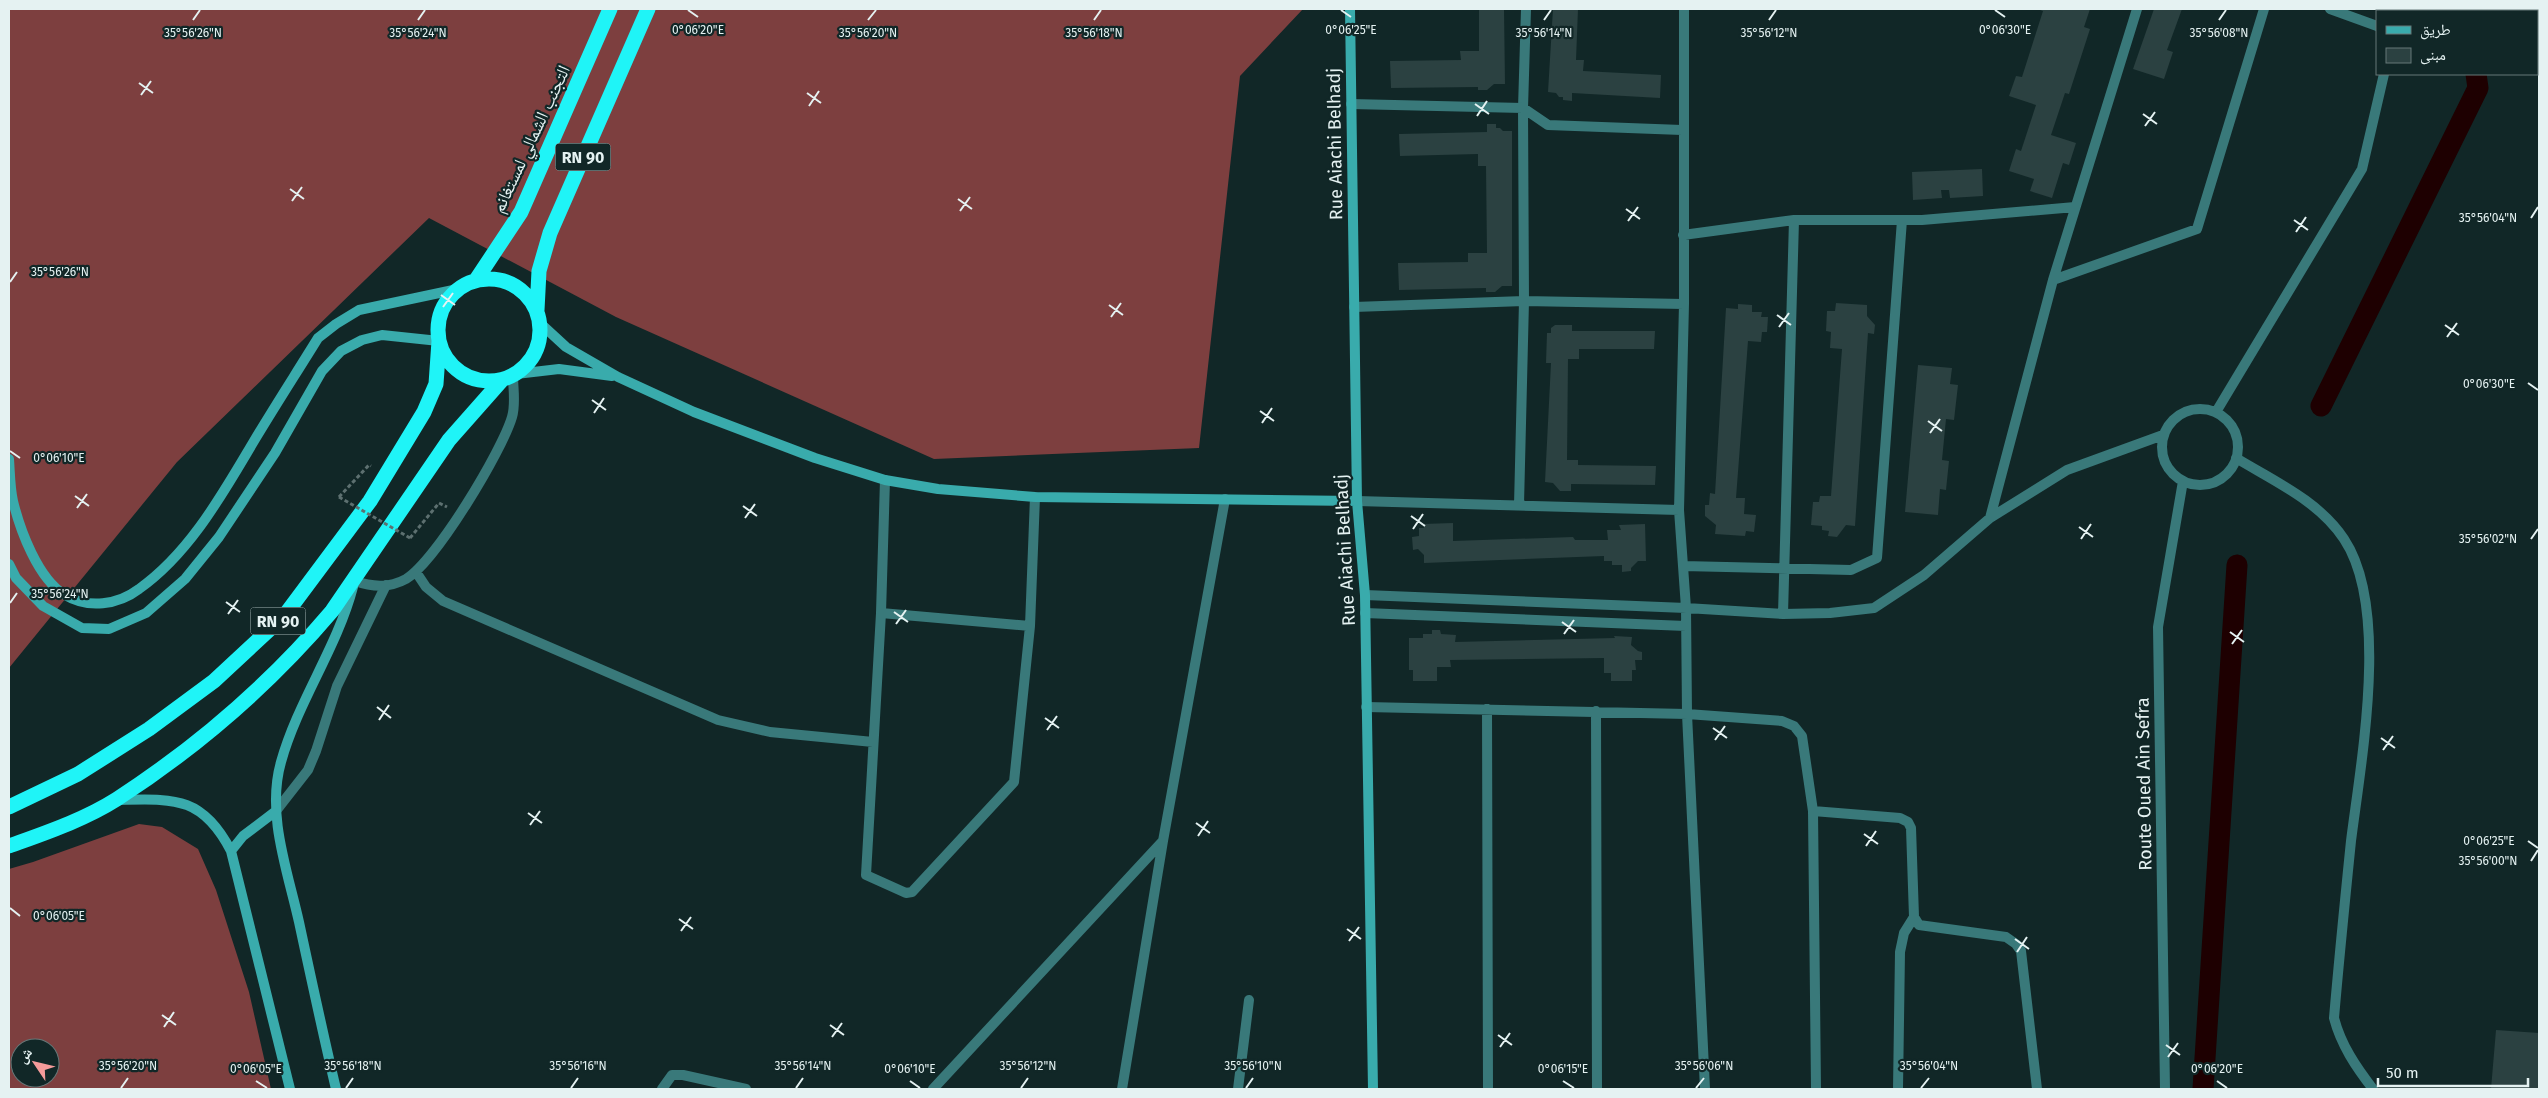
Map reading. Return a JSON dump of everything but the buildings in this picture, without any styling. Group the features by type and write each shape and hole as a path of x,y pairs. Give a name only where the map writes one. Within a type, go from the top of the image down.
{"highway":[{"name":"التجنب الشمالي لمستغانم","path":"476,280 520,212 610,9"},
{"name":"RN 90","path":"539,317 539,271 550,232 648,9"},
{"path":"491,278 512,284 530,297 539,317 540,339 536,353 528,364 511,376 489,381 462,374 444,354 439,341 438,327 441,313 448,299 458,289 476,280 491,278"},
{"name":"RN 90","path":"9,807 78,774 149,729 214,680 285,615 370,501 424,412 436,384 439,341"},
{"name":"RN 90","path":"9,846 54,830 116,800 182,752 251,696 310,637 354,582 449,440 511,376"}],"street":[{"name":"Rue Aiachi Belhadj","path":"1350,9 1357,501 1365,595 1374,1089"},
{"path":"1520,505 1524,301 1522,108 1526,9"},
{"path":"1684,9 1682,130 1684,304 1679,510 1686,608 1687,714 1705,1089"},
{"path":"1990,518 2053,280 2138,9"},
{"path":"2053,280 2197,229 2264,9"},
{"path":"2330,9 2376,26"},
{"path":"2216,412 2362,168 2384,75"},
{"path":"1351,104 1522,108 1548,125 1682,130"},
{"path":"1683,235 1794,220 1902,220 2075,207"},
{"path":"1783,614 1794,220"},
{"path":"1683,566 1851,570 1877,558 1902,220"},
{"path":"9,459 12,499 22,527 44,576 55,589 71,598 96,604 118,600 139,590 164,568 196,532 318,338 359,310 458,289"},
{"path":"1354,307 1524,301 1684,304"},
{"path":"539,317 566,348 618,377 694,412 815,458 885,480 938,489 1034,497 1226,498 1679,510"},
{"path":"9,564 16,578 43,606 82,628 109,629 146,613 185,579 219,537 275,453 322,371 341,351 362,340 382,335 439,341"},
{"path":"336,1089 280,838 276,811 276,787 280,763 289,736 342,623 354,582 376,586 386,585 397,583 416,572 439,547 493,460 512,416 511,376 559,369 618,377"},
{"path":"2195,409 2216,412 2232,426 2236,436 2236,458 2224,476 2215,482 2194,484 2183,481 2174,475 2165,462 2161,446 2163,435 2171,421 2184,412 2195,409"},
{"path":"1365,595 1686,608 1783,614 1830,614 1874,608 1924,575 1990,518 2067,470 2163,435"},
{"path":"2236,458 2321,511 2344,538 2357,562 2364,593 2369,686 2334,1018 2339,1038 2360,1073 2373,1089"},
{"path":"885,480 881,613 866,875 906,893 912,892 1014,782 1030,626 1034,497"},
{"name":"Route Oued Ain Sefra","path":"2165,1089 2158,627 2183,481"},
{"path":"1122,1089 1163,841 1226,498"},
{"path":"416,572 426,587 443,601 718,720 770,732 873,742"},
{"path":"231,852 243,836 276,811 308,770 316,751 336,686 386,585"},
{"path":"881,613 1030,626"},
{"path":"1365,613 1686,626"},
{"path":"1366,707 1687,714 1782,721 1794,726 1802,736 1813,812 1816,1089"},
{"path":"1488,709 1488,1089"},
{"path":"1596,711 1597,1089"},
{"path":"116,800 162,799 181,802 196,809 212,821 231,852 290,1089"},
{"path":"1813,812 1900,818 1908,822 1911,828 1914,917 1919,924 2006,937 2016,944 2021,951 2037,1089"},
{"path":"933,1089 1163,841"},
{"path":"1898,1089 1900,952 1904,933 1914,917"},
{"path":"1238,1089 1249,1000"},
{"path":"662,1089 672,1075 683,1075 746,1089"}],"path":[{"path":"369,465 339,497 410,538 439,503"}],"shaded area":[{"path":"9,9 1303,9 1240,76 1199,448 934,459 616,317 429,218 177,462 9,668"},
{"path":"139,824 162,827 198,849 216,890 249,992 271,1089 9,1089 9,869"}],"waterway":[{"path":"2321,406 2478,88 2476,75"},
{"path":"2203,1089 2237,565"}]}
